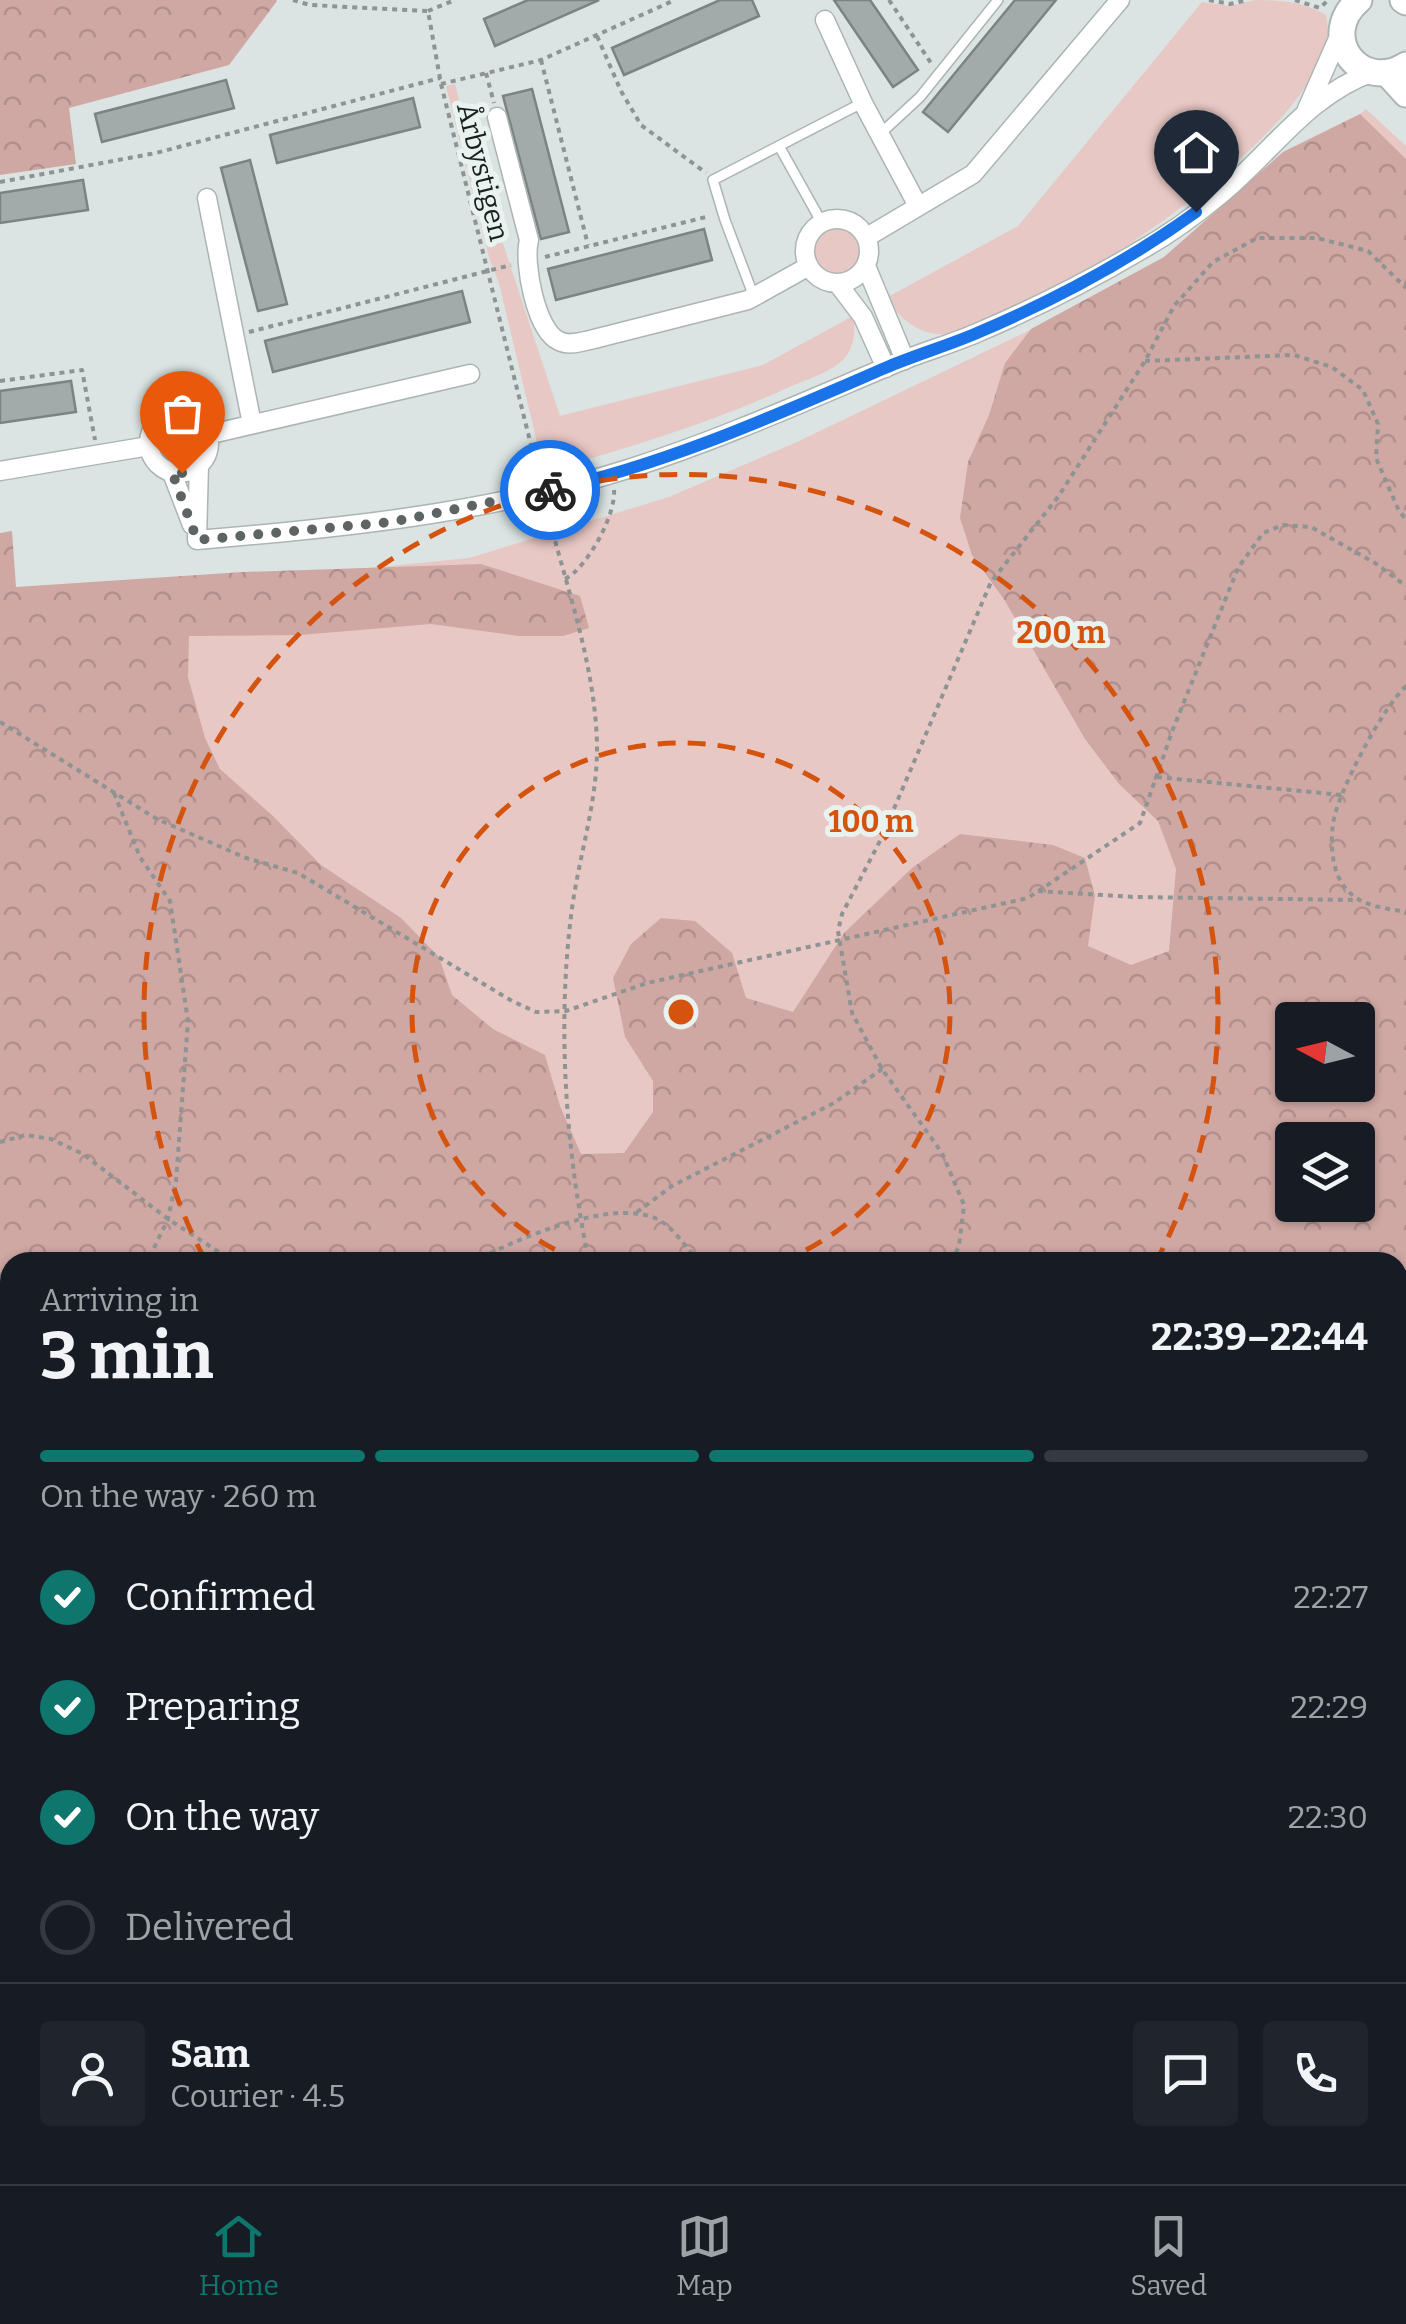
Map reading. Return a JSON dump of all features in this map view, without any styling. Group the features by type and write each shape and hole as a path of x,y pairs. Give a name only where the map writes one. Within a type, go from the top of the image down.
{"main road":[{"path":"1342,28 1347,13 1359,0"},
{"path":"1325,3 1342,28 1347,55 1360,67 1389,70 1406,94"}],"street":[{"path":"866,237 973,174 1120,0"},
{"path":"824,20 918,206"},
{"path":"1307,109 1342,28"},
{"path":"197,540 392,522 488,504 612,474 736,432 976,334 1145,248 1222,194 1307,109 1354,79 1389,70"},
{"path":"498,117 529,240 526,262 544,328 557,341 571,344 754,297 808,266"},
{"path":"208,198 252,424"},
{"path":"846,220 866,237 870,250 866,266 854,279 838,284 820,279 808,266 806,243 822,223 846,220"},
{"path":"866,266 905,360"},
{"path":"838,284 863,317 886,368"},
{"path":"207,435 470,374"},
{"path":"173,414 192,416 207,435 208,448 199,466 197,540 172,472 154,460 149,446 156,423 173,414"},
{"path":"0,470 149,446"},
{"path":"172,472 191,471 199,466"}],"lane":[{"path":"880,134 920,97 998,0"},
{"path":"754,297 713,180 863,102"},
{"path":"779,146 822,223"}],"path":[{"path":"293,0 428,11 455,0"},
{"path":"0,182 156,153 440,81 541,60 675,0"},
{"path":"889,0 939,74"},
{"path":"1208,0 1230,4 1248,0"},
{"path":"1294,0 1325,3"},
{"name":"Årbystigen","path":"428,11 440,81 538,473"},
{"path":"597,35 641,126 713,180"},
{"path":"541,60 588,245"},
{"path":"486,73 498,117"},
{"path":"235,336 722,213"},
{"path":"957,1252 964,1206 942,1153 882,1069 852,1012 838,932 842,914 881,839 991,582 1058,498 1145,361 1174,306 1213,262 1257,238 1317,238 1368,251 1406,288"},
{"path":"1145,361 1294,355 1332,367 1363,390 1378,424 1376,458 1406,519"},
{"path":"0,380 82,370 98,455"},
{"path":"565,579 575,572 613,512 612,474"},
{"path":"550,522 589,669 597,746 590,816 571,914 566,1011 570,1122 587,1252"},
{"path":"0,722 157,819 204,841 298,874 536,1012 566,1011 646,983 1028,898 1140,823 1173,728 1238,568 1263,532 1282,525 1311,527 1375,563 1406,586"},
{"path":"1406,686 1395,696 1354,769 1333,822 1333,862 1349,892 1366,904 1406,912"},
{"path":"1157,777 1344,795"},
{"path":"114,794 140,858 170,902 188,1021 176,1181 168,1219 153,1252"},
{"path":"1038,892 1360,900"},
{"path":"638,1212 672,1186 834,1103 882,1069"},
{"path":"0,1142 26,1134 51,1139 83,1154 219,1252"},
{"path":"493,1252 581,1220 638,1212 662,1220 691,1252"}],"shaded area":[{"path":"1255,0 1292,3 1326,15 1324,49 1306,87 1274,126 1234,164 1190,201 1107,259 1060,285 949,334 921,330 892,306 886,298 1018,226 1202,2 1230,6"},
{"path":"455,84 473,153 560,416 763,365 853,316 853,340 847,355 824,372 728,413 544,472 446,86"},
{"path":"1366,109 1406,146 1406,1252 0,1252 0,605 469,558 669,497 797,442 1126,284 1243,208"},
{"path":"837,228 854,235 861,252 854,269 837,276 820,269 813,252 820,235"},
{"path":"179,420 196,427 203,444 196,461 179,468 162,461 155,444 162,427"}],"green space":[{"path":"0,0 277,1 229,65 69,108 76,164 0,175"},
{"path":"1360,114 1406,159 1406,1252 0,1252 0,533 12,531 16,587 243,572 481,564 580,596 589,628 563,636 519,636 431,624 300,635 189,636 188,677 205,738 220,769 321,865 401,918 439,957 452,995 493,1029 545,1055 560,1106 581,1154 624,1153 653,1112 653,1081 625,1037 613,978 631,944 661,918 695,921 732,953 746,998 793,1012 844,933 912,868 960,834 1053,845 1085,858 1095,896 1088,946 1131,965 1169,951 1176,869 1158,821 1119,784 1085,739 1005,601 972,555 960,518 968,462 989,415 1005,363 1031,329 1164,257 1283,152"}],"building":[{"path":"528,0 599,0 495,46 484,19"},
{"path":"720,0 752,0 759,16 624,75 612,48"},
{"path":"834,0 870,0 918,70 893,87"},
{"path":"1015,0 1056,0 948,132 923,112"},
{"path":"226,80 234,108 102,142 95,114"},
{"path":"532,89 569,232 541,239 503,96"},
{"path":"413,98 420,127 277,163 270,135"},
{"path":"250,160 287,304 258,311 221,168"},
{"path":"83,180 88,210 0,223 0,193"},
{"path":"704,229 712,260 556,300 548,269"},
{"path":"462,291 470,322 273,372 265,341"},
{"path":"71,381 76,412 0,423 0,391"}],"way so far":[{"path":"182,473 172,472 197,540 392,522 550,490"}],"route":[{"path":"550,490 628,469 736,432 976,334 1145,248 1196,212"}]}
